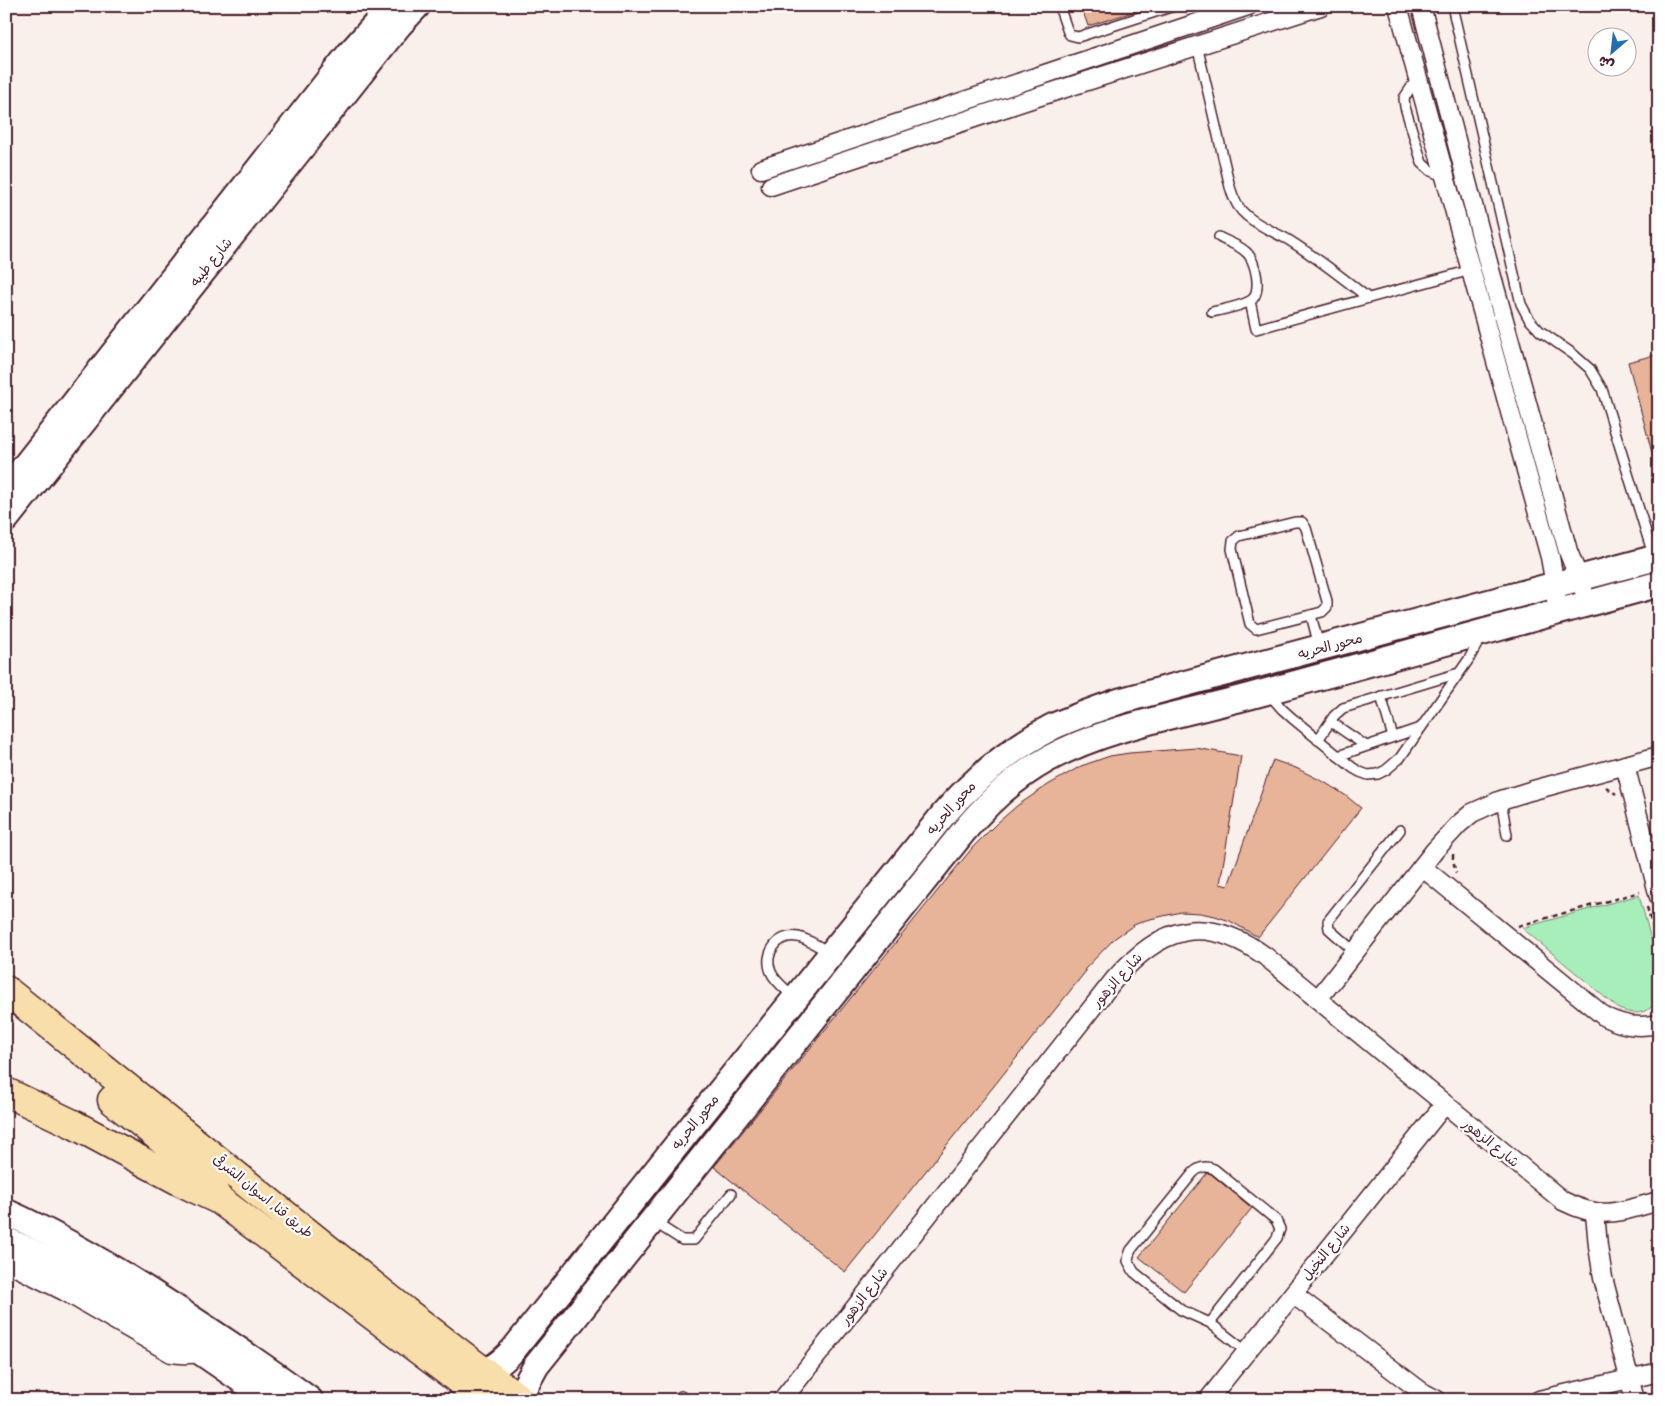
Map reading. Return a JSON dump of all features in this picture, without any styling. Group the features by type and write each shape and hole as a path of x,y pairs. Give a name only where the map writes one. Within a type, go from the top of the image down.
{"main road":[{"name":"شارع طيبه","path":"6,490 350,53 392,6"},
{"name":"شارع طيبه","path":"6,518 393,33 417,6"},
{"name":"محور الحريه","path":"458,1378 486,1372 506,1358 955,801 995,764 1023,744 1054,727 1120,701 1656,557"},
{"name":"محور الحريه","path":"520,1400 536,1366 968,826 996,796 1036,766 1080,744 1125,729 1268,692 1659,584"},
{"name":"طريق قنا, اسوان الشرقى","path":"6,990 405,1311 520,1400"},
{"path":"6,1014 178,1154 208,1184 221,1201"},
{"name":"طريق قنا, اسوان الشرقى","path":"6,1092 73,1124 181,1182 221,1201 485,1400"},
{"path":"6,1212 75,1246 130,1280 227,1342 310,1400"},
{"path":"6,1240 65,1268 113,1295 201,1352 270,1400"}],"street":[{"path":"762,169 1248,6"},
{"path":"771,186 1028,100 1321,6"},
{"path":"1398,6 1550,557 1557,612"},
{"path":"1421,6 1491,275 1568,551 1578,579 1591,603"},
{"path":"1318,999 1422,867 1458,824 1472,814 1500,800 1659,756"},
{"path":"1625,765 1652,892"},
{"path":"1422,867 1605,1017 1631,1027 1659,1024"},
{"name":"شارع الزهور","path":"782,1400 1129,962 1162,938 1183,932 1205,931 1227,935 1247,944 1318,999 1444,1105 1563,1201 1579,1209 1608,1214 1659,1201"},
{"name":"شارع النخيل","path":"1208,1400 1444,1105"},
{"path":"1595,1213 1603,1278 1635,1400"},
{"path":"6,1262 171,1352 186,1355 201,1352"},
{"path":"1293,1294 1422,1392 1437,1400"},
{"path":"1539,1400 1659,1372"}],"lane":[{"path":"1059,6 1068,32 1070,35 1078,38 1174,6"},
{"path":"1452,6 1521,304 1529,319 1540,331 1573,354 1590,369 1602,389 1656,557"},
{"path":"1197,45 1230,187 1233,198 1239,208 1246,216 1314,256 1368,298"},
{"path":"1212,312 1250,302 1255,297 1258,285 1250,256 1242,249 1218,237"},
{"path":"1250,302 1256,329 1471,270"},
{"path":"1295,522 1305,524 1328,601 1324,610 1311,615 1259,628 1251,626 1232,549 1233,541 1239,536 1295,522"},
{"path":"1311,615 1319,648"},
{"path":"1268,692 1282,710 1338,756 1360,772 1378,774 1393,765 1460,673 1484,632"},
{"path":"1318,740 1330,722 1343,708 1460,673"},
{"path":"1381,696 1393,737"},
{"path":"1330,722 1366,746"},
{"path":"1338,756 1420,728"},
{"path":"1500,800 1508,835"},
{"path":"1356,952 1329,930 1328,921 1400,830"},
{"path":"796,998 771,973 768,965 769,957 776,943 783,938 799,937 831,954"},
{"path":"1210,1323 1277,1238 1280,1229 1276,1220 1214,1169 1208,1167 1197,1169 1193,1173 1132,1250 1128,1261 1134,1272 1182,1310 1210,1323 1246,1352"},
{"path":"652,1220 682,1240 694,1240 731,1194"}],"path":[{"path":"1600,785 1610,789 1618,797"},
{"path":"1453,850 1453,860 1457,875"},
{"path":"1523,933 1516,927 1652,892 1659,952"}],"green space":[{"path":"1639,895 1659,969 1659,1000 1645,1011 1631,1013 1619,1009 1522,928"}],"building":[{"path":"1081,6 1141,6 1142,9 1088,26"},
{"path":"1659,354 1659,463 1655,464 1628,362"},
{"path":"1196,748 1241,756 1220,884 1228,886 1273,760 1296,768 1324,782 1361,808 1258,937 1230,921 1215,916 1181,912 1146,920 1134,925 1115,938 1084,970 1086,971 845,1272 714,1167 973,847 996,824 1018,805 1081,766 1110,756 1129,753"},
{"path":"1207,1173 1211,1174 1252,1208 1184,1292 1139,1257"}]}
